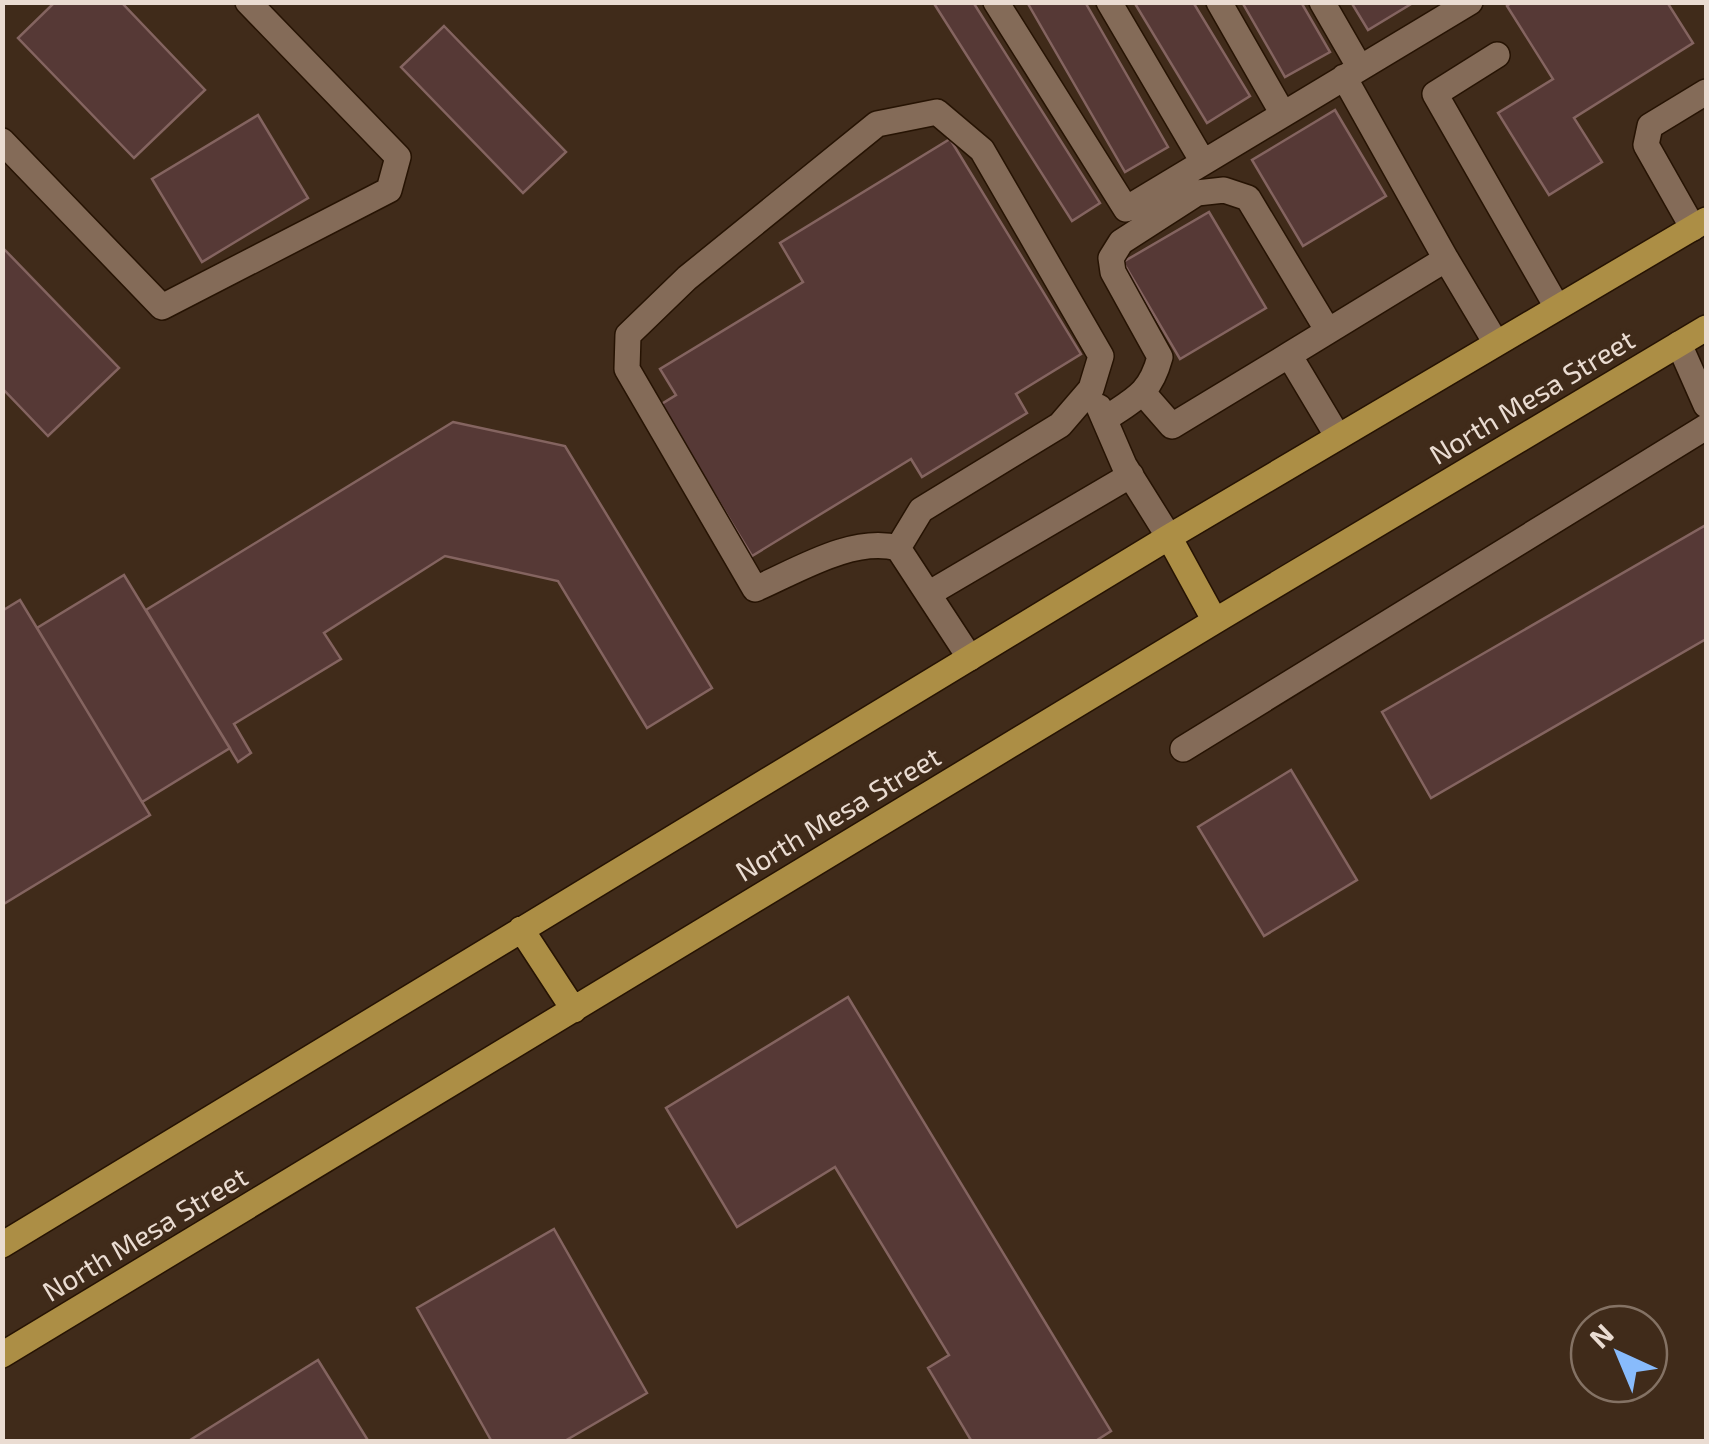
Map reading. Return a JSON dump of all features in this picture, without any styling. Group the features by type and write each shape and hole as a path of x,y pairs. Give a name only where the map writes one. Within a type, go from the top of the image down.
{"main road":[{"path":"2,1245 1170,537 1700,224"},
{"name":"North Mesa Street","path":"2,1356 1706,328"},
{"path":"1170,537 1215,621"},
{"path":"520,929 574,1010"}],"lane":[{"path":"2,141 162,307 389,190 398,158 248,2"},
{"path":"996,2 1126,208 1352,73 1438,10 1470,2"},
{"path":"1108,2 1203,162"},
{"path":"1219,2 1284,114"},
{"path":"1322,2 1352,73 1446,259 1496,343"},
{"path":"1496,55 1435,94 1557,307"},
{"path":"1700,224 1646,145 1650,126 1706,92"},
{"path":"898,548 922,510 1060,426 1091,388 1101,356 982,150 937,112 877,124 687,278 628,335 627,369 755,589 835,554 878,542 898,548 970,658"},
{"path":"1104,418 1144,394 1160,357 1113,272 1112,258 1120,242 1197,194 1224,190 1248,198 1328,331"},
{"path":"1144,394 1172,426 1446,259"},
{"path":"1679,344 1706,404"},
{"path":"1288,354 1338,437"},
{"path":"1091,388 1132,475 1170,537"},
{"path":"1183,749 1706,427"},
{"path":"930,593 1132,475"}],"building":[{"path":"55,2 121,2 205,90 134,158 18,38"},
{"path":"933,2 973,2 1100,203 1072,221"},
{"path":"1027,2 1085,2 1168,147 1125,172"},
{"path":"1134,2 1193,2 1250,96 1207,123"},
{"path":"1242,2 1301,2 1330,52 1285,77"},
{"path":"1351,2 1410,2 1411,4 1368,30"},
{"path":"1512,2 1667,2 1693,43 1574,118 1602,162 1549,195 1498,113 1553,79 1507,6"},
{"path":"444,26 566,152 523,193 401,67"},
{"path":"1335,110 1386,196 1303,246 1252,160"},
{"path":"258,115 308,198 202,262 152,179"},
{"path":"950,139 1081,354 1016,394 1027,413 922,477 911,459 752,556 660,405 676,395 660,369 803,282 780,243"},
{"path":"1209,212 1266,308 1180,359 1123,262"},
{"path":"3,248 119,368 48,436 2,388"},
{"path":"453,422 565,446 712,688 647,728 558,581 445,556 324,633 341,659 234,724 251,753 238,762 146,610"},
{"path":"1706,525 1706,639 1431,798 1382,712"},
{"path":"124,575 230,748 142,802 37,628"},
{"path":"20,600 150,815 2,905 2,611"},
{"path":"1291,770 1357,880 1264,936 1198,827"},
{"path":"848,997 1111,1431 1094,1442 972,1442 928,1368 949,1355 835,1167 737,1227 666,1108"},
{"path":"554,1229 647,1393 563,1442 492,1442 417,1308"},
{"path":"318,1360 369,1442 187,1442"}]}
